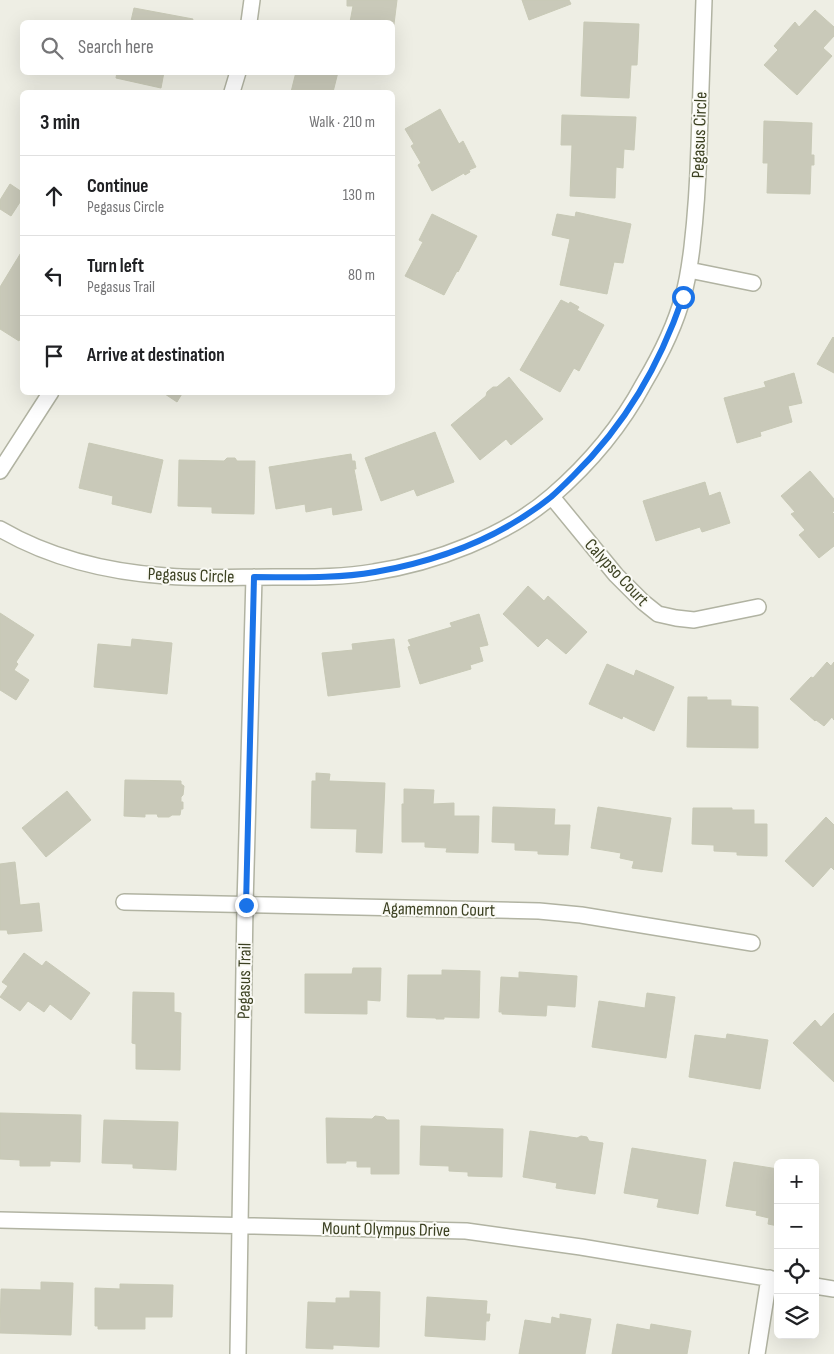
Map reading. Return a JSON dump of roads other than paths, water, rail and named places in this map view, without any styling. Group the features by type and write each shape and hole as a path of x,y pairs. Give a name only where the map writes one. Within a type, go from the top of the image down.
{"street":[{"path":"249,20 252,0"},
{"name":"Pegasus Circle","path":"0,529 52,553 130,572 166,576 328,577 375,572 420,562 461,548 498,532 552,496 610,436 633,404 660,356 683,297 689,270 698,186 704,0"},
{"path":"233,90 237,75"},
{"path":"689,270 754,283"},
{"path":"0,471 49,395"},
{"name":"Calypso Court","path":"552,496 616,574 643,602 658,614 694,620 758,607"},
{"name":"Pegasus Trail","path":"238,1354 239,1226 254,577"},
{"name":"Agamemnon Court","path":"124,902 472,909 564,913 752,943"},
{"name":"Mount Olympus Drive","path":"0,1220 466,1231 553,1243 773,1279"},
{"path":"757,1354 773,1279"},
{"path":"819,1287 834,1289"}]}
